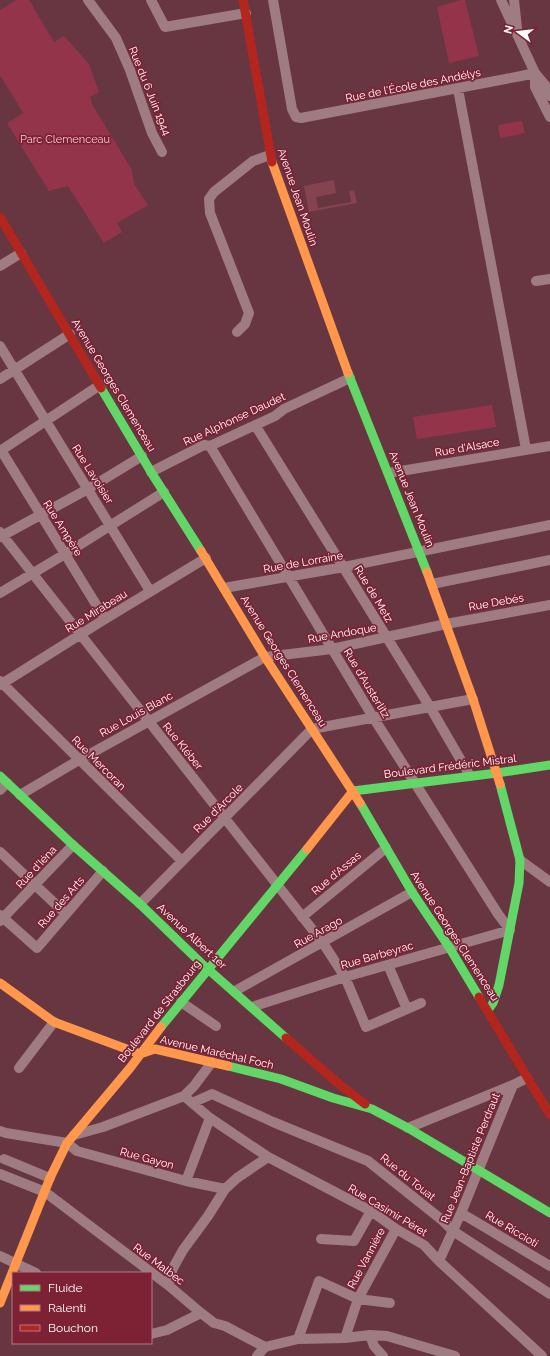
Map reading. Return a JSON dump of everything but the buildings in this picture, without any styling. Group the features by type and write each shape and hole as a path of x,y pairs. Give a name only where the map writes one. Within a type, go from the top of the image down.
{"main road":[{"name":"Avenue Jean Moulin","path":"243,0 270,155 285,201 350,378 420,552 473,699 497,773 520,860 519,883 499,985 493,1003 488,1010"},
{"name":"Avenue Georges Clemenceau","path":"0,217 151,472 206,558 265,657 353,791 412,892 449,947 488,1010 550,1115"},
{"name":"Boulevard Frédéric Mistral","path":"353,791 550,765"},
{"name":"Avenue Albert 1er","path":"2,783 20,795 73,845 140,904 208,969 235,991 339,1084 372,1109"},
{"name":"Boulevard de Strasbourg","path":"12,1272 50,1178 67,1143 208,969 278,886 353,791"},
{"path":"0,983 54,1022 140,1054"},
{"name":"Avenue Maréchal Foch","path":"140,1054 155,1048 280,1079 333,1098 372,1109 408,1128 550,1213"},
{"name":"Avenue Maréchal Foch","path":"280,1079 302,1081 310,1075 309,1057"},
{"name":"Boulevard de Strasbourg","path":"0,1303 12,1273"}],"street":[{"name":"Rue du 6 Juin 1944","path":"88,0 116,38 130,70 152,133 162,152"},
{"path":"151,0 164,27 246,13"},
{"name":"Rue de l'École des Andélys","path":"273,0 292,109 296,117 302,118 458,89 535,72"},
{"path":"501,0 535,72 545,85 550,96"},
{"path":"514,0 518,36"},
{"path":"535,72 535,87 550,117"},
{"path":"458,89 526,449"},
{"path":"237,332 245,324 249,313 210,213 209,199 214,192 253,161 270,155"},
{"path":"0,266 21,253"},
{"path":"536,281 550,279"},
{"path":"0,379 70,334"},
{"name":"Rue Lavoisier","path":"0,346 150,591"},
{"name":"Rue Alphonse Daudet","path":"151,472 204,445 210,446 275,416 284,409 350,378"},
{"path":"1,451 100,385"},
{"name":"Rue de Metz","path":"254,425 344,567 430,707 470,776"},
{"name":"Rue d'Austerlitz","path":"210,446 373,717 498,914 510,930"},
{"name":"Rue d'Alsace","path":"389,473 550,446"},
{"name":"Rue Ampère","path":"1,451 105,619"},
{"path":"1,535 41,516 142,456"},
{"path":"0,592 111,526 164,492"},
{"name":"Rue de Lorraine","path":"224,588 344,567 550,525"},
{"name":"Rue Kléber","path":"1,535 323,943 346,977 366,1028 406,1009"},
{"name":"Rue Mirabeau","path":"1,683 206,558"},
{"path":"432,584 550,560"},
{"name":"Rue Debés","path":"446,624 550,605"},
{"name":"Rue Andoque","path":"265,657 332,649 446,624"},
{"name":"Rue Louis Blanc","path":"20,795 79,760 265,657"},
{"name":"Rue Mercoran","path":"1,683 182,861"},
{"path":"312,729 473,699"},
{"name":"Rue d'Arcole","path":"140,904 312,729"},
{"name":"Rue d'Iéna","path":"1,918 36,885 73,845"},
{"name":"Rue d'Assas","path":"302,917 386,848"},
{"path":"0,852 66,914"},
{"path":"520,860 550,882"},
{"name":"Rue des Arts","path":"1,918 37,948 102,871"},
{"name":"Rue Arago","path":"235,991 412,892"},
{"name":"Rue Barbeyrac","path":"252,1007 346,977 510,930"},
{"path":"388,965 406,1009 421,1003"},
{"path":"181,1002 216,1026"},
{"path":"19,1068 54,1022"},
{"path":"74,1135 103,1127 184,1096 194,1086 212,1062"},
{"path":"408,1128 527,1078"},
{"name":"Rue Jean-Baptiste Perdraut","path":"438,1261 461,1213 513,1085"},
{"name":"Rue du Touat","path":"192,1104 212,1094 273,1122 368,1161 442,1220 453,1231 550,1294"},
{"name":"Rue Casimir Péret","path":"184,1096 210,1118 268,1157 371,1211 396,1229 424,1245 438,1261 542,1356"},
{"path":"186,1181 210,1118"},
{"path":"0,1131 67,1143"},
{"name":"Rue Gayon","path":"67,1143 77,1151 186,1181 225,1189"},
{"path":"168,1285 173,1268 183,1250 208,1216 225,1189 236,1178 268,1157"},
{"path":"4,1159 50,1178"},
{"name":"Rue Malbec","path":"0,1174 45,1192 151,1272"},
{"path":"321,1238 354,1241 371,1211"},
{"name":"Rue Riccioti","path":"461,1213 550,1266"},
{"name":"Rue Vannière","path":"344,1338 358,1299 396,1229"},
{"path":"0,1256 34,1272"},
{"name":"Rue Malbec","path":"152,1273 214,1323 225,1326 265,1347"},
{"path":"298,1339 319,1281 358,1299 390,1303"},
{"path":"152,1334 167,1330 201,1313"},
{"path":"370,1335 374,1346 383,1356"},
{"path":"257,1356 265,1347 298,1339 344,1338 370,1335 387,1336 455,1356"}],"green space":[{"name":"Parc Clemenceau","path":"16,0 29,0 54,42 64,36 89,64 99,92 90,97 93,106 132,170 134,184 148,205 117,223 122,232 104,243 68,186 49,191 7,123 23,113 0,75 0,10"},
{"path":"465,0 479,56 449,63 437,7"},
{"path":"522,121 525,133 500,138 498,125"},
{"path":"492,405 496,427 417,439 413,417"}],"shaded area":[{"path":"334,180 336,193 316,197 318,208 351,202 349,191 354,190 357,203 309,212 304,186"}],"traffic: fast":[{"path":"348,373 427,572"},
{"path":"101,388 151,472 201,551"},
{"path":"353,791 550,765"},
{"path":"0,776 73,845 140,904 201,963 286,1038"},
{"path":"488,1010 493,1003 499,985 519,883 520,860 500,784"},
{"path":"360,803 412,892 449,947 479,997"},
{"path":"161,1027 307,849"},
{"path":"228,1066 281,1079 333,1098 372,1109 408,1128 550,1213"}],"traffic: slow":[{"path":"272,162 348,373"},
{"path":"201,551 265,657 360,803"},
{"path":"427,572 473,699 500,784"},
{"path":"307,849 353,791"},
{"path":"0,983 54,1022 140,1054 155,1049 228,1066"},
{"path":"12,1272 50,1178 67,1143 130,1068 161,1027"},
{"path":"0,1303 12,1273"}],"traffic: jam":[{"path":"243,0 272,162"},
{"path":"0,217 101,388"},
{"path":"479,997 550,1115"},
{"path":"286,1038 339,1084 365,1104"}]}
